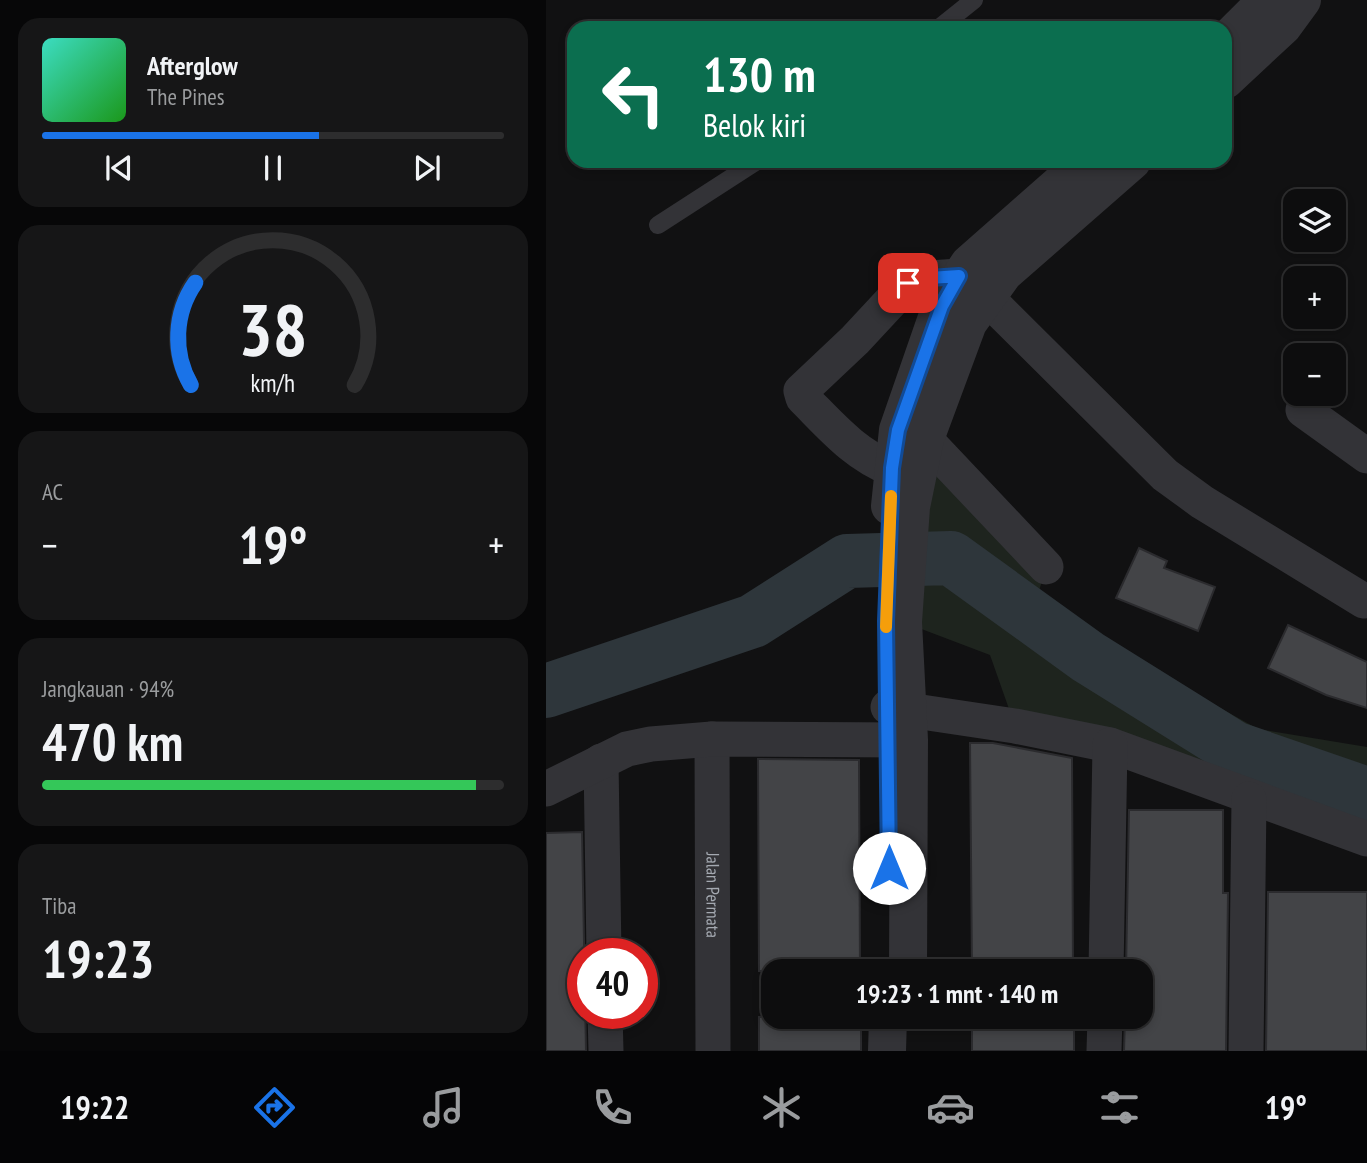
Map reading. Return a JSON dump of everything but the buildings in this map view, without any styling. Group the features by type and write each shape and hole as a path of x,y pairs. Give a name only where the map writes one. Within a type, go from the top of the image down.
{"street":[{"path":"1232,35 1267,0"},
{"path":"1232,73 1283,26 1301,0"},
{"path":"901,507 892,468 968,323 972,286 986,247 1078,168"},
{"path":"892,468 855,450 803,398 801,391 855,340 908,283 915,279 972,286 1004,273 1124,168"},
{"path":"972,286 1165,475 1202,502 1364,601"},
{"path":"1303,410 1367,456"},
{"path":"908,959 894,621 901,507 911,434"},
{"path":"911,434 1046,567"},
{"path":"889,959 899,724"},
{"path":"546,789 627,749 651,744 899,724 1110,745 1250,799 1367,839"},
{"name":"Jalan Permata","path":"712,739 713,1051"},
{"path":"1106,959 1110,745"},
{"path":"601,761 604,938"},
{"path":"1246,1051 1250,799"},
{"path":"605,1029 606,1051"},
{"path":"887,1051 888,1029"},
{"path":"907,1051 908,1029"},
{"path":"1104,1051 1105,1029"}],"lane":[{"path":"948,21 974,0"},
{"path":"658,225 746,168"}],"shaded area":[{"path":"925,439 1046,567 1035,605 1258,729 1367,747 1367,841 1015,726 990,655 903,622"}],"waterway":[{"path":"546,691 753,621 847,561 951,558 1088,657 1234,748 1367,794"}],"slow traffic":[{"path":"886,627 891,496"}],"route":[{"path":"889,868 890,739 886,621 892,468 898,430 942,306 959,276 915,279 908,283"}]}
